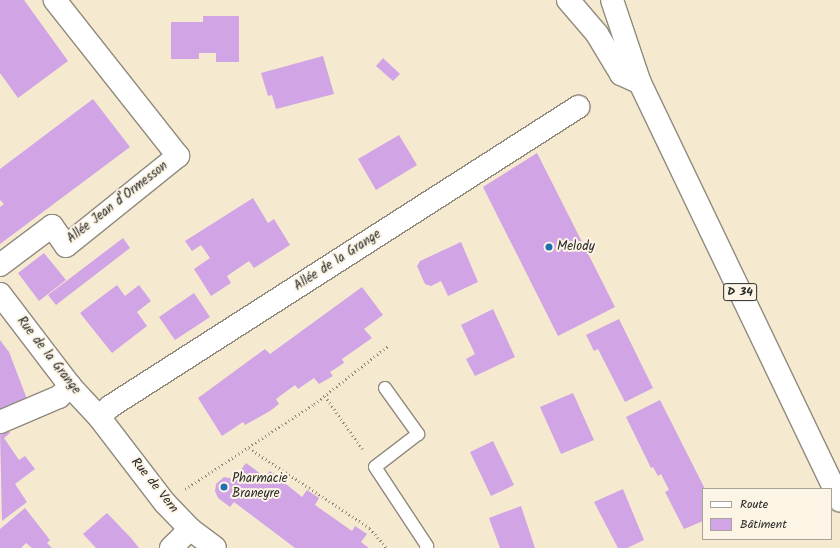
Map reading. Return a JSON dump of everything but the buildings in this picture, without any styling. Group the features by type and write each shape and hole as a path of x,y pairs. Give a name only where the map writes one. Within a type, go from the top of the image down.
{"street":[{"name":"Allée Jean d’Ormesson","path":"0,265 52,226 66,246 178,156 55,0"},
{"path":"568,0 597,34 621,74 640,83"},
{"name":"D 34","path":"612,0 640,83 840,501"},
{"name":"Allée de la Grange","path":"99,416 111,406 578,107"},
{"name":"Rue de la Grange","path":"0,294 70,386 99,416"},
{"path":"0,422 59,397 70,386"},
{"name":"Rue de Vern","path":"99,416 165,503 190,529 216,548"},
{"path":"171,548 190,529"}],"lane":[{"path":"385,388 418,434 375,467 427,546 426,548"}],"path":[{"path":"165,503 325,396 389,345"},
{"path":"325,396 375,467"},
{"path":"248,448 370,528 387,548"}],"place":[{"name":"Melody","path":"549,247"},
{"name":"Pharmacie Braneyre","path":"224,487"}]}
